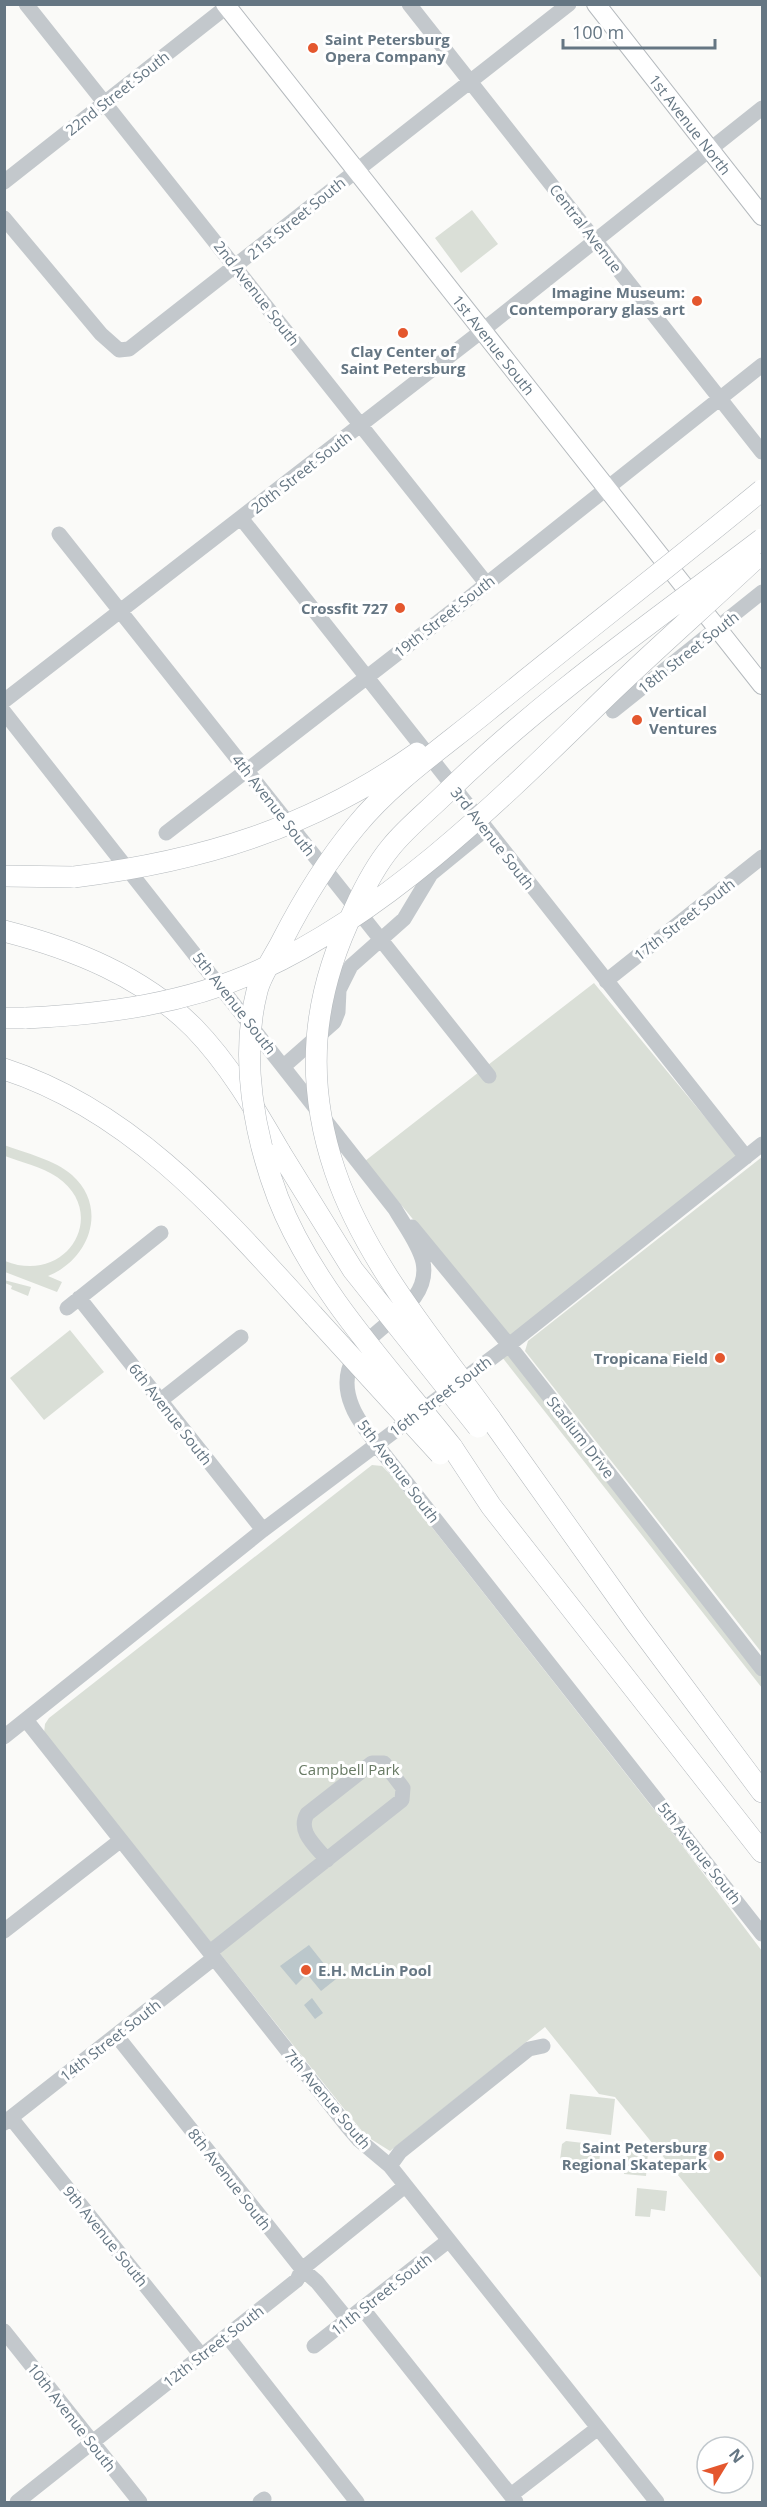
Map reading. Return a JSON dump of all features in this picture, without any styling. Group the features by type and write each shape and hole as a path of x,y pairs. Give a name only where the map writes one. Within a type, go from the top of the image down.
{"highway":[{"path":"762,490 615,606 404,779 358,824 318,874 257,989 250,1042 252,1098 264,1158 279,1201 300,1244 329,1292 447,1451 757,1846 762,1859"},
{"path":"484,1422 399,1291 353,1212 335,1171 319,1100 316,1072 321,1002 326,974 340,938 364,889 391,846 480,761 592,669 762,539"},
{"path":"4,1018 119,1011 198,992 258,971 339,927 470,825 762,552"},
{"path":"4,876 74,876 158,865 214,852 263,834 360,791 415,754 615,606"},
{"path":"4,931 53,943 96,961 145,988 194,1028 249,1098 353,1270 484,1422 762,1791"},
{"path":"4,1069 75,1101 151,1149 190,1184 447,1451"}],"main road":[{"name":"1st Avenue North","path":"596,4 762,216"},
{"name":"1st Avenue South","path":"227,5 762,685"}],"street":[{"name":"2nd Avenue South","path":"26,4 486,584"},
{"name":"Central Avenue","path":"409,4 762,452"},
{"name":"21st Street South","path":"4,218 102,334 120,350 129,349 469,80 569,4"},
{"name":"22nd Street South","path":"4,182 227,5"},
{"name":"20th Street South","path":"4,701 483,330 762,108"},
{"name":"19th Street South","path":"166,833 762,365"},
{"name":"3rd Avenue South","path":"241,518 746,1157"},
{"name":"4th Avenue South","path":"59,534 489,1076"},
{"name":"18th Street South","path":"613,711 762,592"},
{"name":"5th Avenue South","path":"4,712 395,1209 419,1252 423,1280 421,1291 414,1301 370,1335 362,1346 349,1372 347,1384 351,1404 376,1444 762,1934"},
{"path":"284,1066 334,1022 338,1012 343,979 360,957 382,941 404,918 431,874 486,829"},
{"name":"17th Street South","path":"606,981 762,857"},
{"name":"16th Street South","path":"4,1737 263,1530 509,1345 762,1144"},
{"name":"Stadium Drive","path":"395,1209 431,1247 762,1669"},
{"name":"6th Avenue South","path":"161,1233 73,1303 161,1400 263,1530"},
{"path":"161,1400 241,1337"},
{"name":"7th Avenue South","path":"26,1720 353,2133 390,2166 657,2502"},
{"name":"14th Street South","path":"8,2120 116,2035 402,1800 403,1788 384,1763 372,1763 307,1814 303,1822 303,1830 327,1860"},
{"path":"4,1931 121,1840"},
{"name":"8th Avenue South","path":"116,2035 302,2269 317,2282 348,2320"},
{"path":"390,2166 400,2152 529,2049 543,2046"},
{"name":"9th Avenue South","path":"8,2120 201,2355"},
{"name":"12th Street South","path":"16,2502 297,2280 302,2269 405,2186"},
{"name":"11th Street South","path":"314,2346 448,2241"},
{"path":"362,2308 513,2499 598,2428"},
{"name":"10th Avenue South","path":"4,2331 140,2502"},
{"path":"227,2336 357,2502"}],"green space":[{"path":"472,210 498,244 461,273 435,238"},
{"path":"594,983 738,1157 510,1337 365,1161 479,1072 488,1083 496,1076 488,1065"},
{"path":"4,1145 40,1157 65,1170 83,1188 90,1202 89,1232 83,1246 74,1258 48,1276 62,1282 57,1292 5,1272 5,1261 27,1266 47,1263 63,1255 74,1242 80,1226 80,1209 73,1192 57,1177 5,1156"},
{"path":"762,1157 762,1653 525,1351 528,1341"},
{"path":"4,1280 31,1287 28,1296 11,1289 12,1286"},
{"path":"70,1330 104,1372 44,1420 10,1378"},
{"path":"507,1352 762,1678 762,1688 502,1357"},
{"name":"Campbell Park","path":"372,1465 382,1466 390,1474 678,1840 762,1951 762,2279 615,2097 599,2094 545,2027 390,2151 366,2136 44,1733 45,1724 49,1718"},
{"path":"570,2094 615,2099 611,2135 566,2129"},
{"path":"566,2141 601,2145 599,2164 560,2160 562,2144"},
{"path":"627,2150 648,2152 646,2176 624,2174"},
{"path":"637,2188 667,2191 665,2211 651,2209 650,2217 635,2216"}],"shaded area":[{"name":"E.H. McLin Pool","path":"309,1945 336,1979 321,1991 307,1974 296,1985 280,1966"},
{"path":"312,1998 323,2013 315,2019 304,2005"}],"place":[{"name":"Saint Petersburg Opera Company","path":"313,48"},
{"name":"Imagine Museum: Contemporary glass art","path":"697,301"},
{"name":"Clay Center of Saint Petersburg","path":"403,333"},
{"name":"Crossfit 727","path":"400,608"},
{"name":"Vertical Ventures","path":"637,720"},
{"name":"Tropicana Field","path":"720,1358"},
{"name":"E.H. McLin Pool","path":"306,1970"},
{"name":"Saint Petersburg Regional Skatepark","path":"719,2156"}]}
